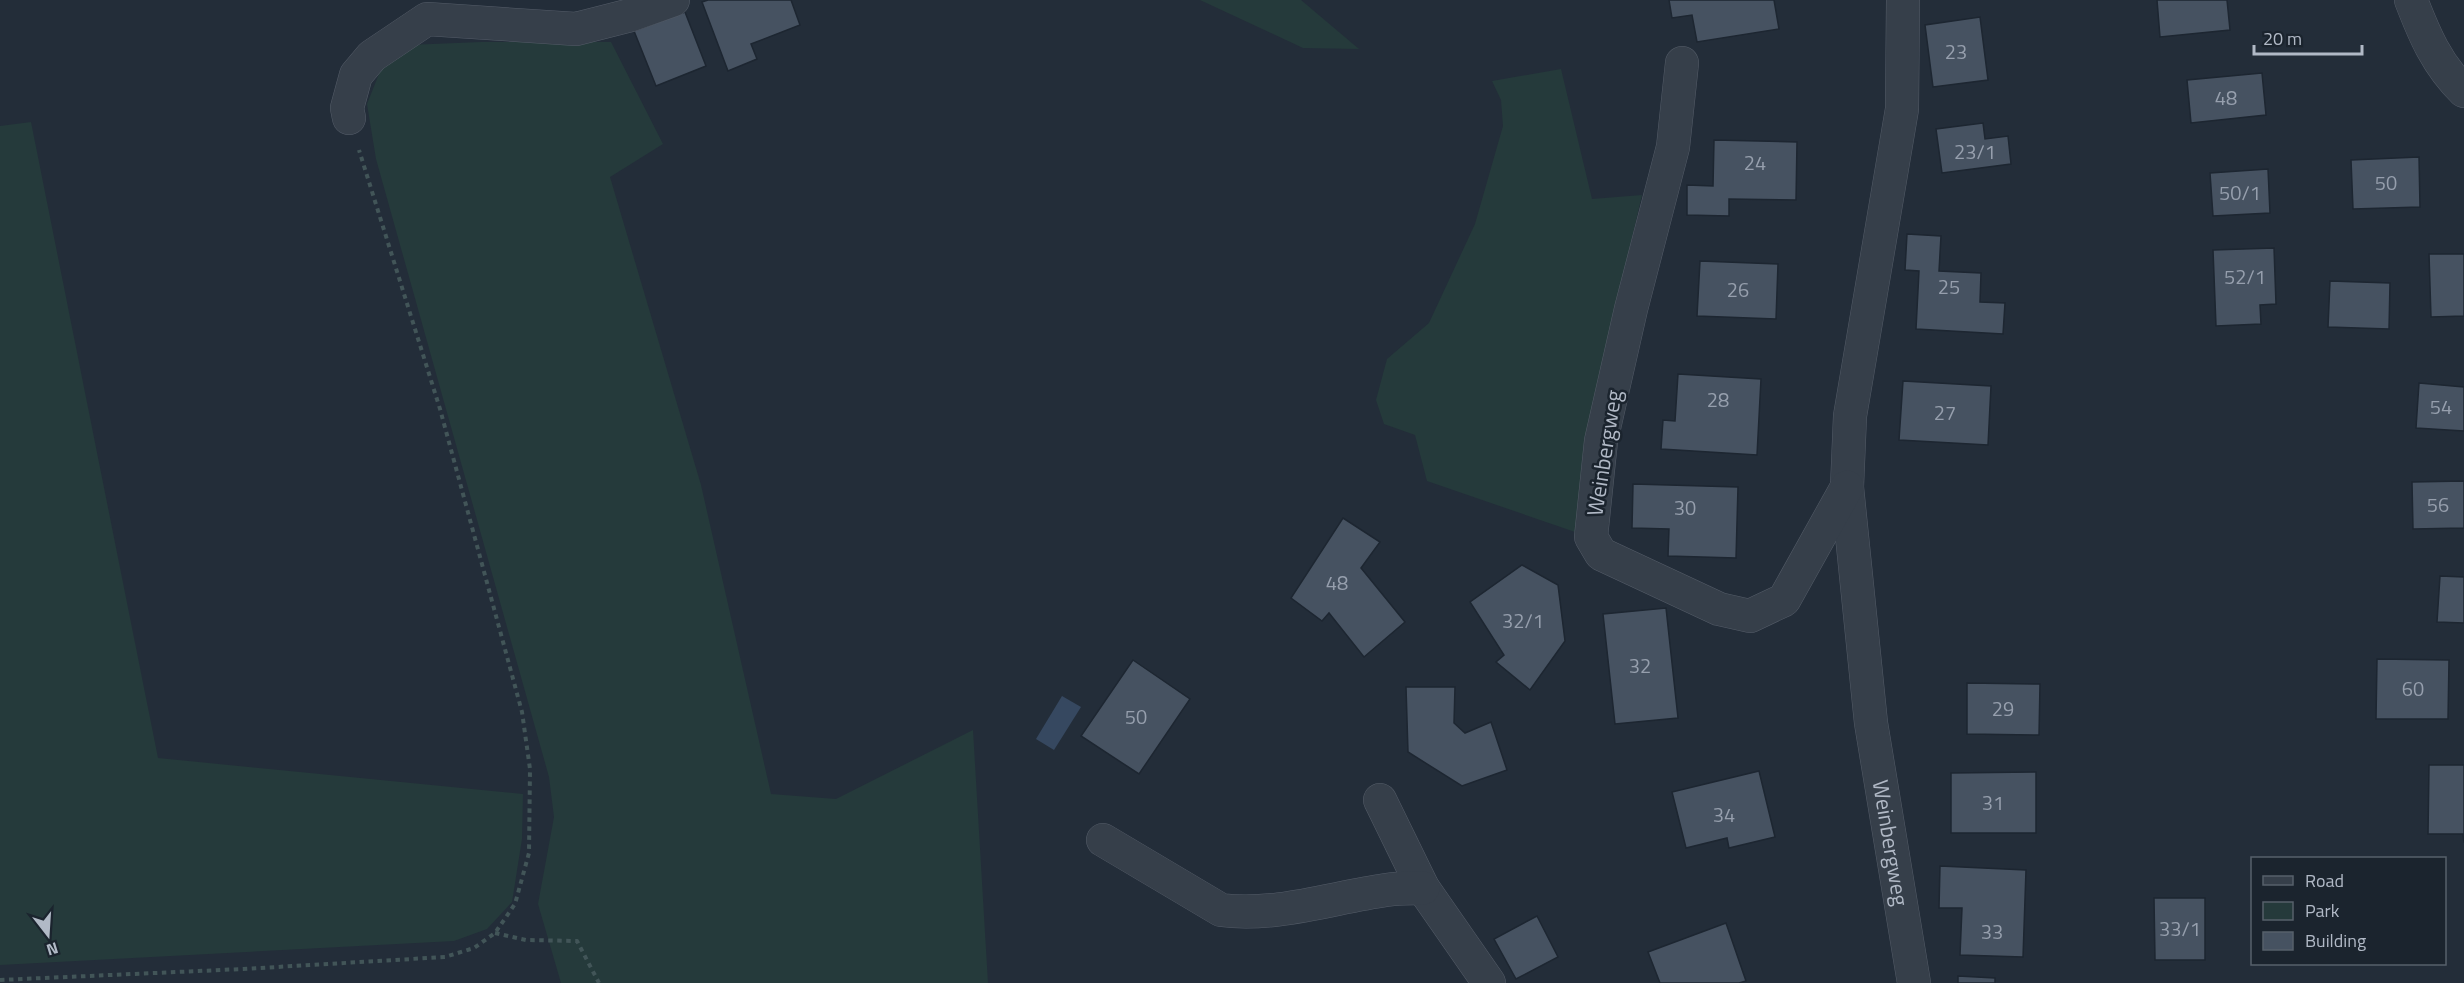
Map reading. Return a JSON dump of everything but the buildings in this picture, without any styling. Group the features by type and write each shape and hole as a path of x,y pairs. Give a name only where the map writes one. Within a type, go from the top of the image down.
{"street":[{"path":"349,118 347,108 356,75 372,56 427,18 576,29 631,15 673,0"},
{"name":"Weinbergweg","path":"1903,0 1902,109 1850,416 1847,487 1871,723 1914,983"},
{"path":"2411,0 2424,36 2441,66 2464,91"},
{"name":"Weinbergweg","path":"1682,63 1673,147 1631,309 1601,441 1591,537 1600,554 1719,609 1750,616 1784,600 1847,487"},
{"path":"1380,800 1422,888 1490,983"},
{"path":"1103,840 1221,910 1243,913 1279,909 1388,889 1422,888"}],"path":[{"path":"0,980 445,957 474,948 495,933 515,904 529,853 530,769 522,712 440,409 349,118"},
{"path":"495,933 526,940 577,941 599,983"}],"green space":[{"path":"1200,0 1301,0 1359,49 1303,48"},
{"path":"481,42 611,42 663,144 610,177 701,485 771,794 836,799 973,730 988,983 561,983 538,904 554,817 549,777 376,159 367,104 383,64 408,45"},
{"path":"1561,69 1592,199 1642,195 1589,422 1578,533 1427,481 1415,435 1384,424 1376,400 1387,359 1429,323 1475,224 1503,126 1501,100 1492,81"},
{"path":"31,122 158,758 523,794 522,839 512,902 487,929 454,941 0,965 0,126"}],"water":[{"path":"1062,696 1081,707 1054,750 1036,739"}]}
